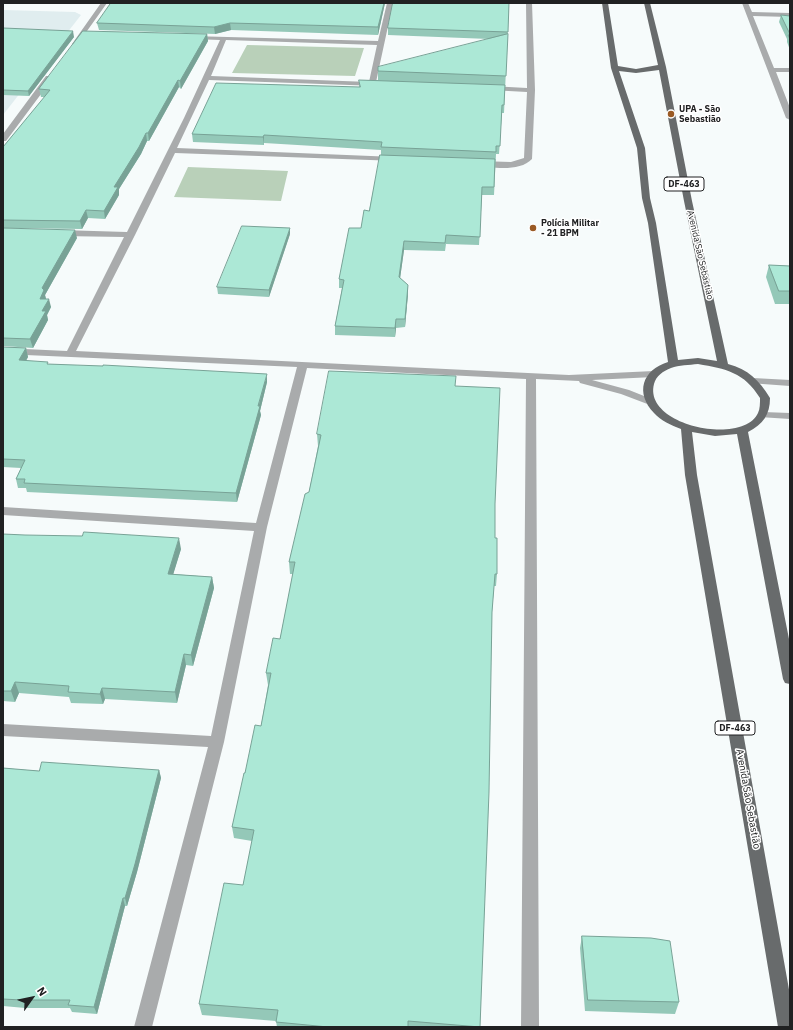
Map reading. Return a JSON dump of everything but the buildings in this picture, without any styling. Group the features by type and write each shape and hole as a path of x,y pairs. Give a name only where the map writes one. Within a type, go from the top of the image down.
{"main road":[{"path":"605,3 615,68 641,148 646,198 652,223 673,364"},
{"name":"Avenida São Sebastião","path":"647,3 724,366"},
{"path":"615,68 636,71 662,68"},
{"path":"698,361 724,366 740,372 753,381 765,398 763,415 755,424 742,430 715,433 686,428 663,417 650,402 646,387 654,374 662,368 673,364 698,361"},
{"name":"Avenida São Sebastião","path":"686,428 691,475 787,1027"},
{"path":"742,430 790,679"}],"street":[{"path":"69,52 87,34 104,3"},
{"path":"207,78 376,84 381,43 390,3"},
{"path":"467,162 518,164 524,163 528,159 531,90 529,3"},
{"path":"745,3 751,14 790,118"},
{"path":"751,14 790,15"},
{"path":"185,36 381,43"},
{"path":"70,354 131,235 207,78 224,38"},
{"path":"772,70 790,70"},
{"path":"3,139 55,71"},
{"path":"483,88 531,90"},
{"path":"172,150 403,160"},
{"path":"51,233 131,235"},
{"path":"3,351 570,378 654,374"},
{"path":"143,1027 217,742 261,528 303,365"},
{"path":"530,1027 531,375"},
{"path":"570,378 625,392 650,402"},
{"path":"753,381 790,383"},
{"path":"763,415 790,416"},
{"path":"3,511 261,528"},
{"path":"3,730 217,742"}],"shaded area":[{"path":"3,10 75,12 81,15 3,115"}],"green space":[{"path":"247,45 364,48 355,76 232,73"},
{"path":"188,167 288,171 281,201 174,197"}],"place":[{"name":"UPA - São Sebastião","path":"671,114"},
{"name":"Polícia Militar - 21 BPM","path":"533,228"}]}
